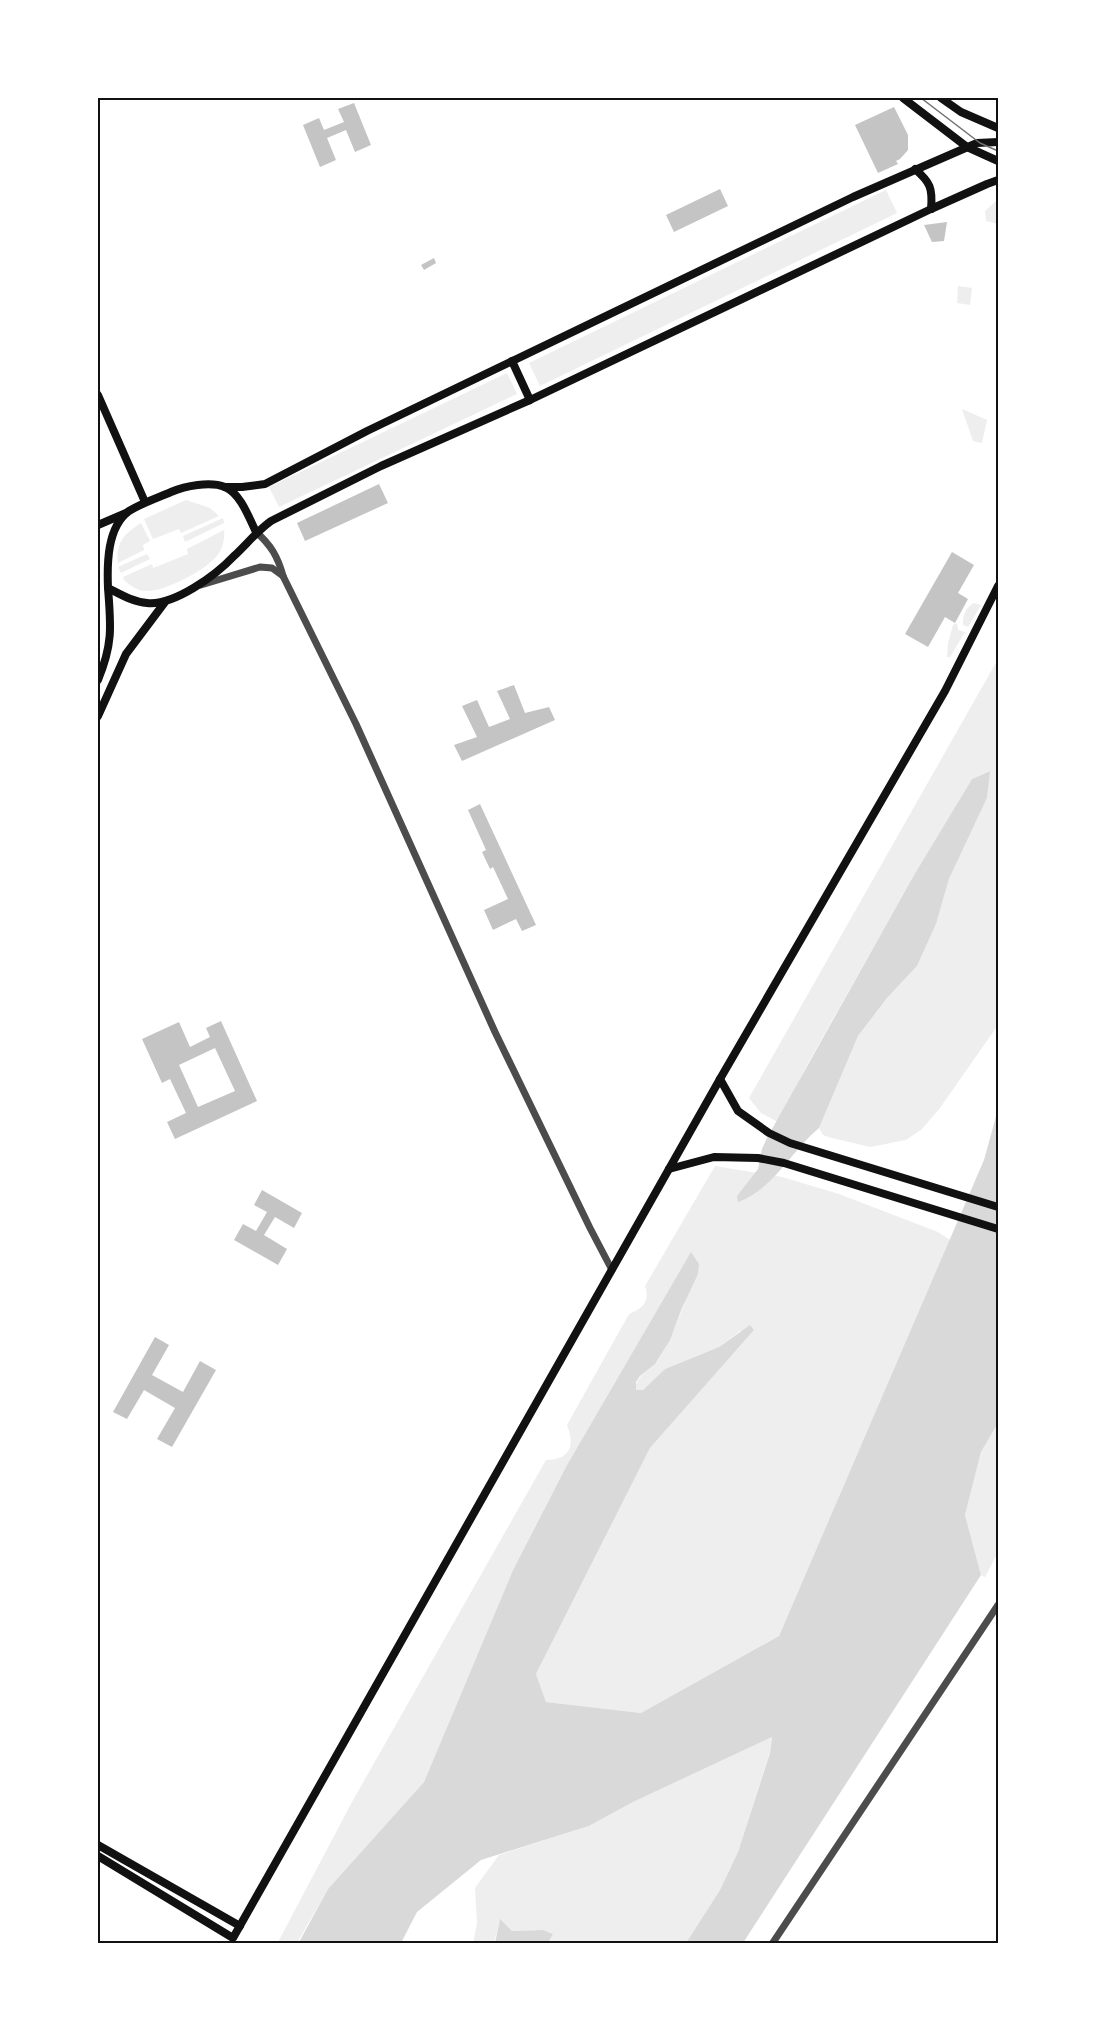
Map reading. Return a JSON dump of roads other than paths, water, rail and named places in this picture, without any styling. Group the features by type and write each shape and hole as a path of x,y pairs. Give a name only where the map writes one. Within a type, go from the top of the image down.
{"main road":[{"path":"903,98 967,147 999,162"},
{"path":"941,98 961,112 999,129"},
{"path":"986,123 999,122"},
{"path":"98,525 127,513 145,502 183,487 201,485 242,488 264,484 367,431 842,202 967,147 978,143 999,142"},
{"path":"915,169 927,179 931,188 931,209"},
{"path":"98,582 137,601 165,602 192,588 233,558 256,532 271,521 381,466 530,399 987,183 999,180"},
{"path":"512,361 530,399"},
{"path":"98,395 145,502"},
{"path":"225,487 241,503 256,532"},
{"path":"98,680 106,660 112,628 108,588 109,548 116,528 127,513"},
{"path":"98,1856 233,1938 669,1168 945,691 999,586"},
{"path":"98,716 126,654 165,602"},
{"path":"720,1079 738,1111 769,1133 790,1143 999,1207"},
{"path":"669,1168 714,1157 758,1158 784,1163 999,1229"},
{"path":"98,1845 240,1926"}],"street":[{"path":"256,532 271,546 279,558 284,576 356,724 495,1032 612,1269"},
{"path":"192,588 260,567 272,568 284,576"},
{"path":"772,1944 999,1605"}],"tram line":[{"path":"921,98 980,143 998,151"}]}
